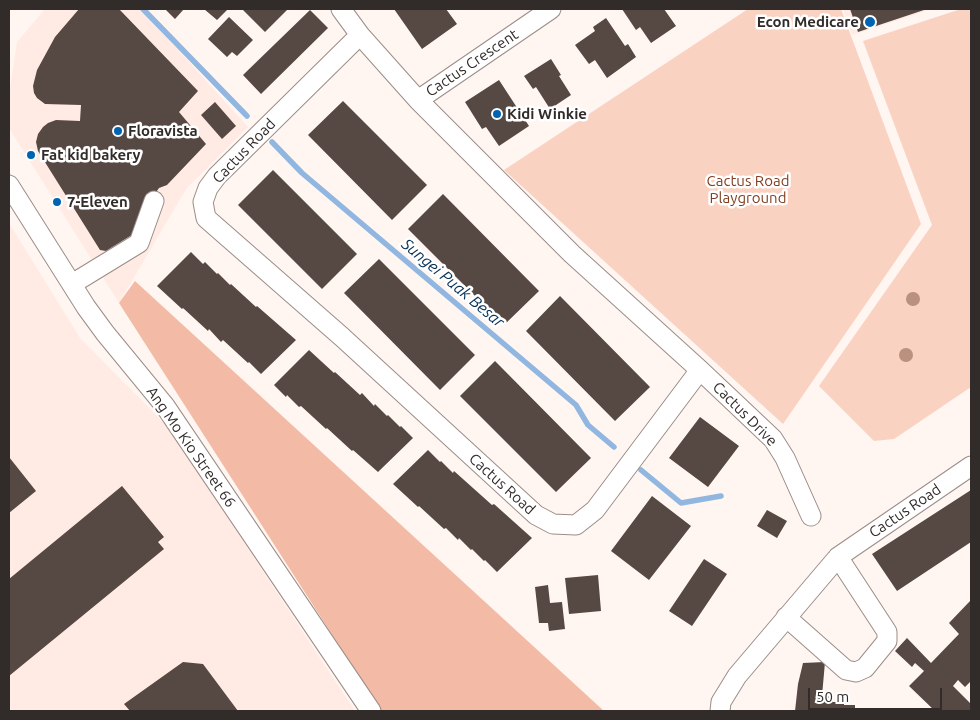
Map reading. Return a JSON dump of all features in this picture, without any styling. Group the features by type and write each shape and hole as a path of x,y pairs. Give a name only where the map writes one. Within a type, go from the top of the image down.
{"street":[{"path":"341,9 360,35 418,100 572,254 700,370"},
{"name":"Cactus Crescent","path":"418,100 551,9"},
{"name":"Cactus Road","path":"360,35 217,176 208,188 204,202 206,218 342,337 536,515 552,524 576,525 595,510 700,370"},
{"name":"Ang Mo Kio Street 66","path":"9,185 105,333 165,406 371,711"},
{"path":"72,284 139,243 154,201"},
{"name":"Cactus Drive","path":"700,370 773,439 785,458 811,516"},
{"name":"Cactus Road","path":"838,557 971,466"},
{"path":"720,711 721,702 737,676 786,617 838,557 887,632 887,641 864,668 856,672 846,670 786,617"}],"shaded area":[{"name":"Floravista","path":"45,9 141,9 248,127 186,189 119,303 9,128 9,96 17,42"},
{"name":"Econ Medicare","path":"843,9 932,9 852,35"},
{"path":"9,223 80,338 167,426 355,711 9,711"},
{"path":"135,281 604,711 381,711 119,303"}],"green space":[{"name":"Cactus Road Playground","path":"748,9 841,9 921,224 783,424 504,170"},
{"path":"961,9 971,9 971,387 894,439 874,441 819,386 932,225 863,41"}],"building":[{"name":"Floravista","path":"79,9 119,9 198,91 179,112 206,144 167,185 159,188 136,221 135,233 106,251 100,250 38,151 36,142 38,134 48,123 56,120 80,121 81,105 45,104 37,98 33,86 37,70 55,37"},
{"path":"165,9 184,9 175,19"},
{"path":"204,9 228,9 217,20"},
{"path":"242,9 288,9 265,32"},
{"path":"394,9 446,9 457,24 422,49"},
{"path":"622,9 664,9 676,26 651,43 640,27 636,30"},
{"name":"Econ Medicare","path":"850,9 927,9 858,32"},
{"path":"310,10 328,28 261,94 243,75"},
{"path":"229,17 253,40 237,56 232,52 227,57 208,39"},
{"path":"606,18 625,46 628,44 636,57 607,78 595,60 589,64 575,45 595,31 593,27"},
{"path":"551,59 571,95 550,109 536,87 533,89 524,76"},
{"name":"Kidi Winkie","path":"499,80 529,126 499,146 486,127 482,129 465,102"},
{"path":"343,101 427,185 392,220 308,135"},
{"path":"215,102 236,126 222,139 201,115"},
{"path":"273,170 357,254 322,289 238,205"},
{"path":"443,194 539,291 504,325 408,229"},
{"path":"191,252 296,340 261,374 157,286"},
{"path":"379,259 475,355 440,390 344,293"},
{"path":"560,296 650,387 615,421 526,331"},
{"path":"309,350 413,438 378,472 301,406 299,407 287,395 286,397 274,385"},
{"path":"495,361 591,458 556,492 460,396"},
{"path":"700,417 739,446 708,487 669,458"},
{"path":"428,450 532,538 497,572 393,484"},
{"path":"9,457 36,491 9,513"},
{"path":"122,486 164,537 158,542 164,549 9,676 9,579"},
{"path":"971,490 971,542 897,591 872,554"},
{"path":"652,496 691,526 649,580 611,551"},
{"path":"767,510 787,521 777,538 757,526"},
{"path":"704,559 727,574 692,626 669,611"},
{"path":"598,575 601,611 569,614 565,578"},
{"path":"548,585 550,603 562,602 565,629 549,631 548,623 539,623 535,587"},
{"path":"971,600 971,681 965,687 958,680 953,686 971,704 971,709 969,711 935,711 909,686 924,671 915,663 912,667 895,651 907,638 931,663 959,634 949,623"},
{"path":"183,662 203,664 238,711 130,711 124,704"},
{"path":"825,662 822,696 833,696 833,702 844,702 844,705 855,705 855,711 795,711 803,663"}],"waterway":[{"name":"Sungei Puak Besar","path":"143,9 247,116"},
{"name":"Sungei Puak Besar","path":"272,142 302,173 576,405 588,425 614,447"},
{"name":"Sungei Puak Besar","path":"641,470 681,503 721,496"}],"place":[{"name":"Econ Medicare","path":"870,22"},
{"name":"Kidi Winkie","path":"497,114"},
{"name":"Floravista","path":"118,131"},
{"name":"Fat kid bakery","path":"31,155"},
{"name":"7-Eleven","path":"57,202"}]}
